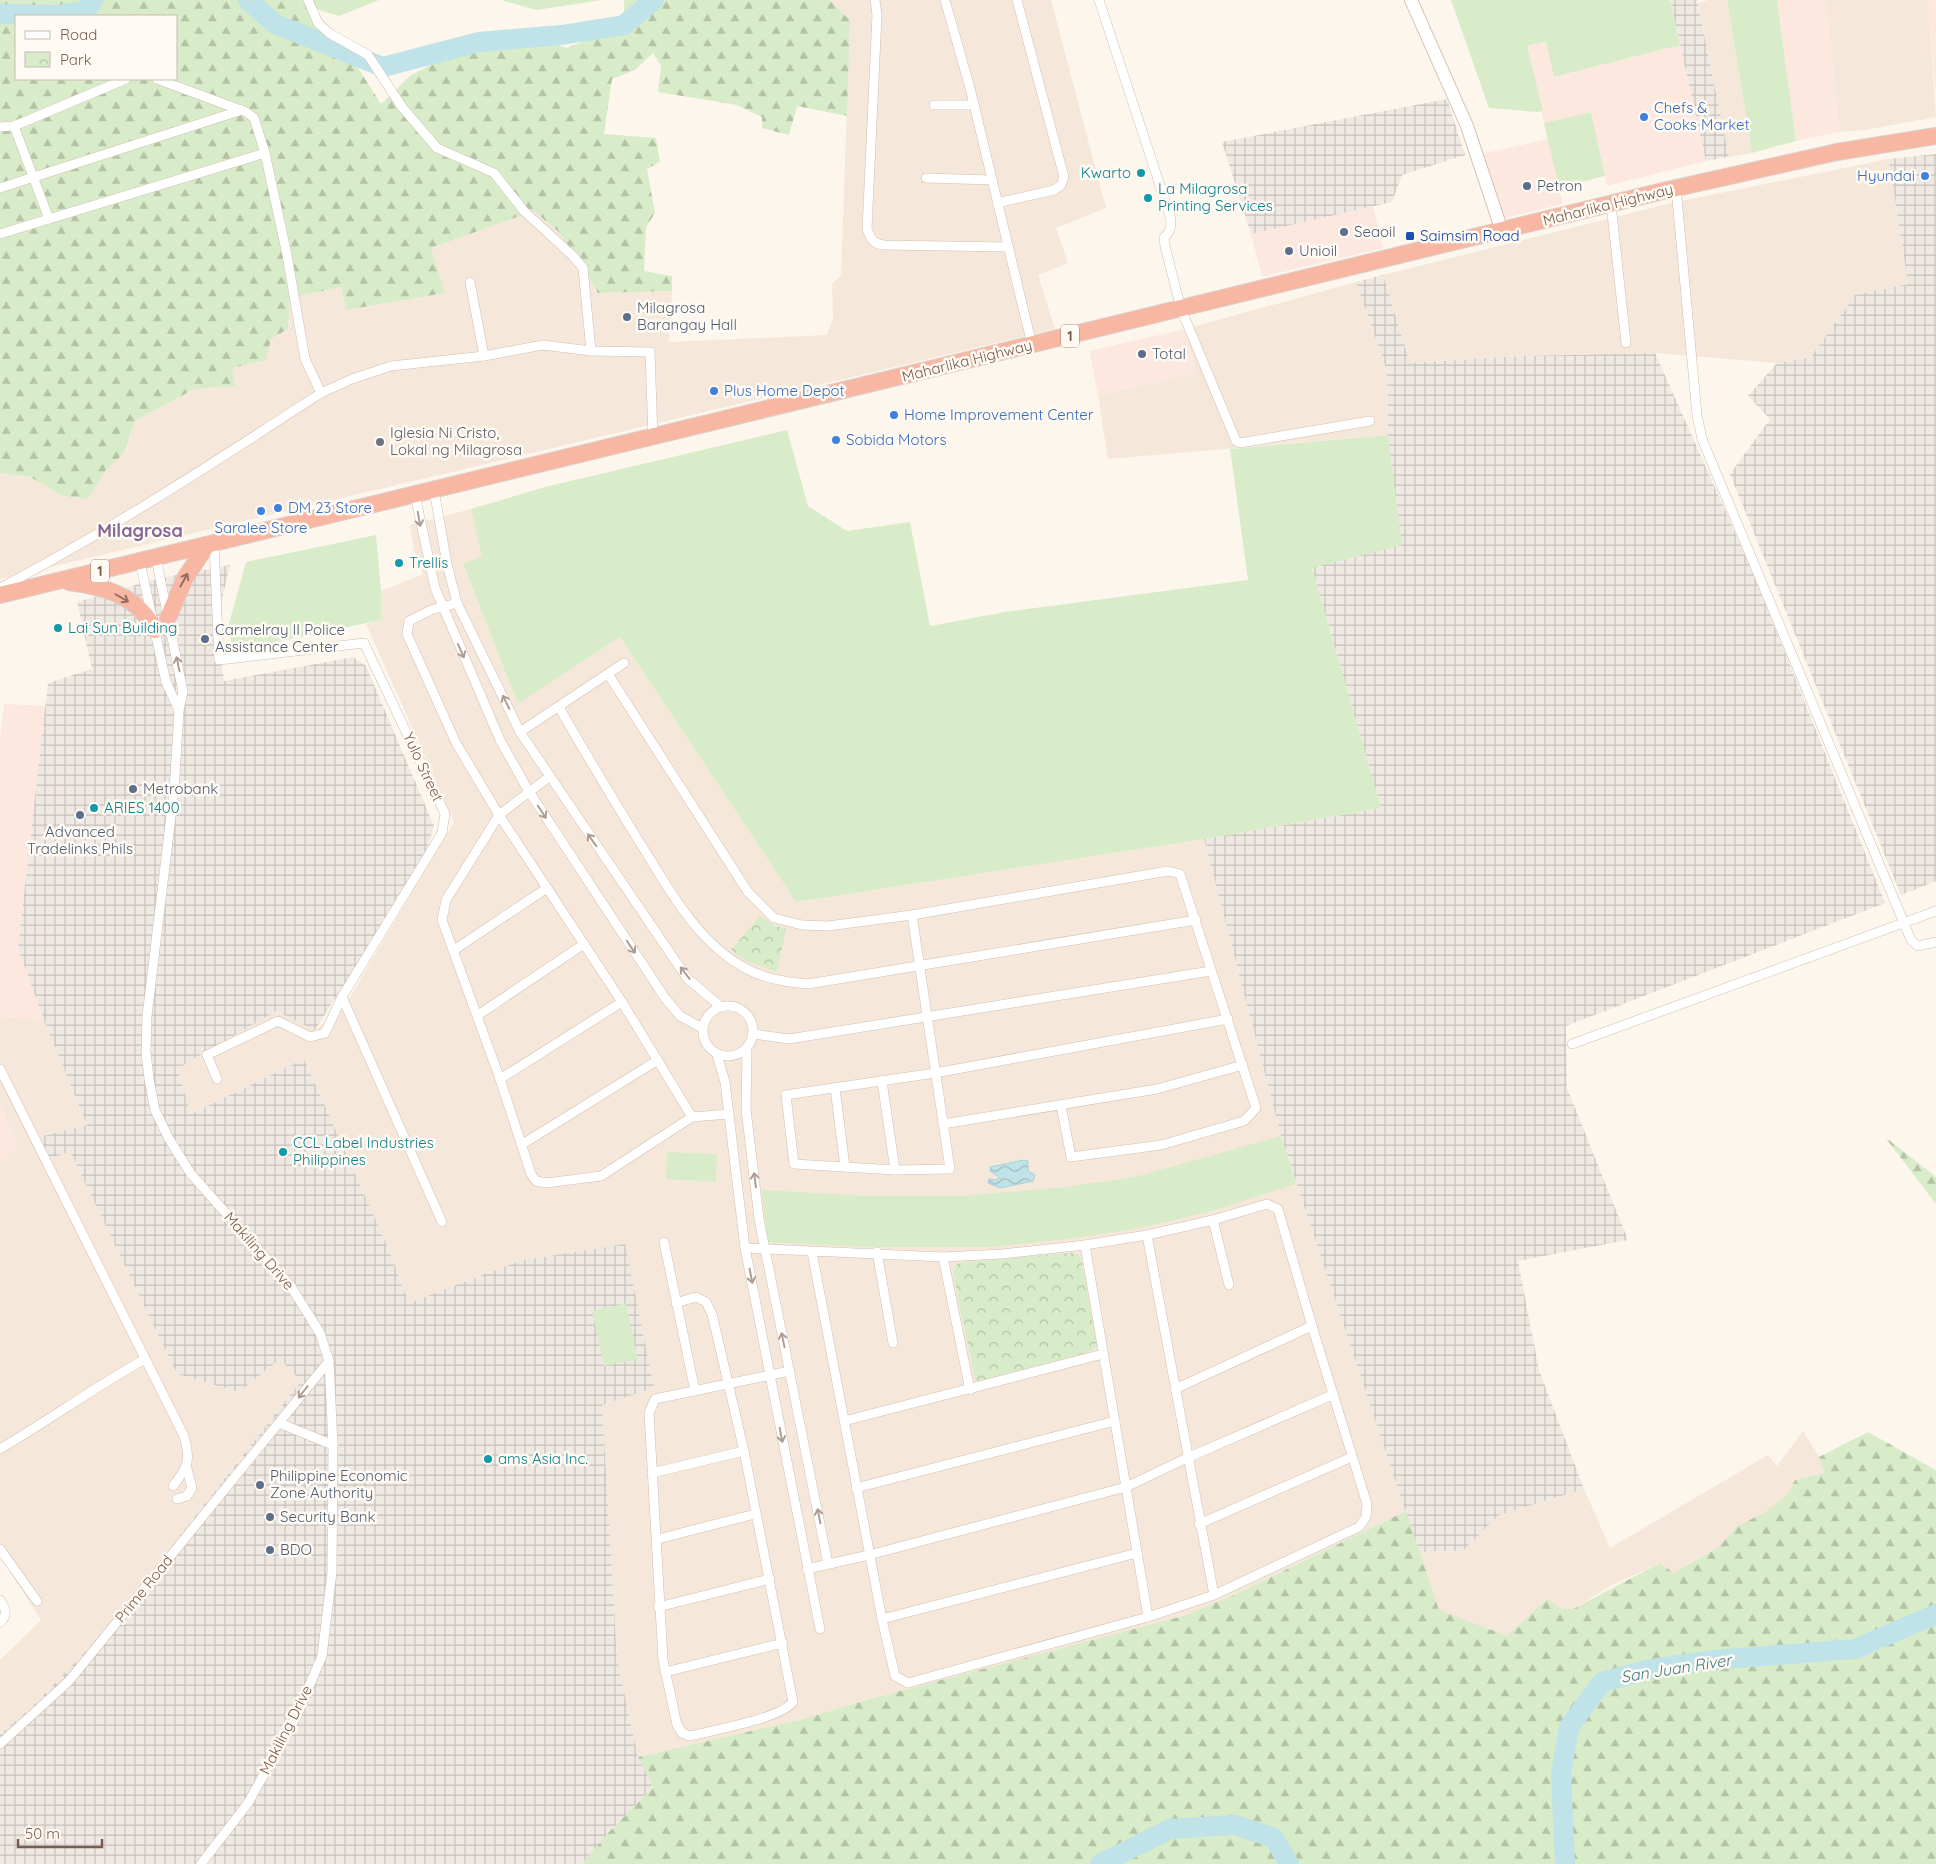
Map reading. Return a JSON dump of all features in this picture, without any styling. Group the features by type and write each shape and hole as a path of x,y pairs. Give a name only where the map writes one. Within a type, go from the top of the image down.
{"highway":[{"name":"Maharlika Highway","path":"0,595 1502,232 1676,188 1837,152 1936,136"},
{"path":"168,618 185,578 210,545"},
{"path":"59,581 101,586 136,606 147,615 155,630"}],"street":[{"path":"308,0 318,23 329,34 368,55 382,79 437,148 494,173 524,211 573,256 583,268 591,351"},
{"path":"875,0 878,15 867,229 871,240 877,244 1007,247"},
{"path":"945,0 974,105 1032,345"},
{"path":"997,203 1054,190 1061,185 1064,177 1017,0"},
{"path":"1099,0 1170,216 1172,224 1169,233 1164,238 1181,309 1236,441 1240,443 1370,421"},
{"path":"1411,0 1467,126 1502,232"},
{"path":"0,128 14,126 124,80"},
{"path":"160,80 242,110 254,118 265,153 287,255 305,359 321,393"},
{"path":"934,105 974,105"},
{"path":"0,188 242,110"},
{"path":"14,126 49,219"},
{"path":"0,234 265,153"},
{"path":"926,178 992,180"},
{"path":"1676,188 1697,415 1702,440 1911,940 1918,946 1936,942"},
{"path":"1611,204 1626,343"},
{"path":"470,282 484,356"},
{"path":"0,588 52,561 116,523 321,393 352,378 391,366 484,356 544,345 591,351 650,352 653,438"},
{"path":"434,490 447,564 457,603 520,732 687,978 720,1006 737,1007 750,1018 754,1034 747,1049 746,1109 764,1250 828,1564"},
{"path":"415,495 430,570 441,607 500,740 528,790 666,998 680,1016 702,1028"},
{"name":"Yulo Street","path":"210,545 219,660 364,643 445,814 442,833 342,997 325,1033 310,1037 278,1021 207,1055 217,1079"},
{"name":"Makiling Drive","path":"156,558 183,692 179,710 174,791 147,1016 146,1052 155,1110 169,1139 191,1174 290,1284 320,1333 329,1361 333,1445 332,1572 322,1656 298,1715 248,1803 201,1864"},
{"name":"Makiling Drive","path":"140,562 166,682 179,710"},
{"path":"457,603 441,607 409,622 407,634 456,743 499,814 622,1002 692,1117"},
{"path":"520,732 624,664"},
{"path":"608,674 748,892 774,918 802,925 828,926 912,915 1168,871 1180,874 1256,1108 1244,1121 1161,1144 1071,1157 1061,1104"},
{"path":"559,707 658,872 692,922 723,952 746,968 780,982 808,984 1196,920"},
{"path":"549,777 528,790 499,814 446,900 442,920 478,1015 531,1174 536,1181 546,1183 601,1176 692,1117 729,1114"},
{"path":"454,950 547,888"},
{"path":"1572,1044 1936,912"},
{"path":"912,915 920,966 927,1017 936,1073 950,1169 895,1170 794,1164 786,1096 936,1073 1228,1019"},
{"path":"478,1015 584,944"},
{"path":"754,1034 789,1039 1211,971"},
{"path":"342,997 442,1222"},
{"path":"500,1079 622,1002"},
{"path":"720,1006 708,1014 702,1028 705,1044 716,1055 725,1082 745,1248 820,1629"},
{"path":"716,1055 732,1057 747,1049"},
{"path":"521,1145 658,1060"},
{"path":"943,1124 1156,1088 1243,1066"},
{"path":"0,1069 184,1436 187,1447 187,1469 192,1488 187,1496 178,1499"},
{"path":"882,1082 895,1170"},
{"path":"835,1088 846,1167"},
{"path":"745,1248 812,1252 876,1252 943,1257 1085,1245 1147,1235 1213,1220 1266,1204 1278,1209 1332,1395 1367,1504 1366,1517 1359,1528 1214,1595 1148,1617 908,1683 895,1676 882,1619 812,1252"},
{"path":"1213,1220 1229,1285"},
{"path":"1147,1235 1199,1524 1214,1595"},
{"path":"664,1242 695,1391"},
{"path":"1085,1245 1148,1617"},
{"path":"876,1252 893,1343"},
{"path":"943,1257 970,1390"},
{"path":"676,1303 696,1297 706,1302 712,1314 728,1384 744,1451 793,1702 788,1707 774,1714 690,1736 682,1733 677,1725 666,1672 658,1607 658,1539 649,1413 656,1399 695,1391 728,1384 770,1375 790,1371"},
{"path":"1175,1389 1312,1326"},
{"path":"844,1421 1104,1354"},
{"path":"0,1449 74,1404 108,1379 145,1359"},
{"name":"Prime Road","path":"0,1744 69,1680 329,1361"},
{"path":"807,1568 869,1555 1126,1487 1187,1458 1332,1395"},
{"path":"856,1488 1115,1421"},
{"path":"279,1423 333,1445"},
{"path":"652,1473 744,1451"},
{"path":"1199,1524 1352,1457"},
{"path":"173,1486 187,1469"},
{"path":"658,1539 755,1514"},
{"path":"0,1549 37,1601"},
{"path":"882,1619 1137,1553"},
{"path":"658,1607 770,1579"},
{"path":"0,1600 6,1609 5,1616 0,1623"},
{"path":"666,1672 783,1643"}],"shaded area":[{"path":"829,0 1051,0 1106,208 1056,228 1068,263 1038,275 1055,329 0,579 0,473 30,477 63,496 88,499 105,471 125,452 135,421 194,389 235,386 231,368 288,329 290,298 341,287 346,310 445,293 430,248 534,211 560,233 598,293 672,291 669,342 827,335 833,319 832,284 841,275 850,20"},
{"path":"1670,0 1697,0 1729,157 1706,161"},
{"path":"1708,0 1727,0 1752,153 1729,157 1698,3"},
{"path":"1777,0 1826,0 1839,132 1796,141"},
{"path":"1826,0 1928,0 1936,117 1865,130 1839,132"},
{"path":"1928,0 1936,0 1936,93 1934,77"},
{"name":"Chefs & Cooks Market","path":"1546,42 1555,77 1680,45 1706,161 1607,186 1591,112 1544,123 1527,46"},
{"path":"1447,99 1465,155 1402,175 1392,202 1251,234 1222,142"},
{"path":"1548,139 1563,204 1505,218 1481,154"},
{"path":"1936,154 1936,881 1901,895 1730,474 1770,419 1748,396 1777,363 1811,357 1855,295 1908,284 1889,159"},
{"path":"1889,159 1908,284 1855,295 1811,357 1777,363 1655,353 1521,356 1410,363 1383,275 1671,203"},
{"path":"1373,206 1383,248 1262,277 1251,234"},
{"path":"1383,275 1410,363 1521,356 1655,353 1753,573 1885,903 1566,1026 1567,1088 1628,1240 1518,1261 1539,1370 1584,1489 1499,1515 1463,1551 1419,1552 1281,1136 1204,839 1381,808 1312,568 1388,435 1387,371 1356,282"},
{"path":"1356,282 1387,371 1388,435 1108,459 1098,395 1196,373 1185,329"},
{"path":"1185,329 1196,373 1098,395 1089,351"},
{"path":"471,509 483,556 463,565 518,704 620,637 796,902 1204,839 1281,1136 1406,1511 1234,1595 1184,1616 870,1699 799,1720 638,1757 617,1659 602,1405 654,1388 519,1261 409,1303 389,1250 304,1059 191,1114 177,1069 276,1011 316,1030 348,1000 454,822 366,624 381,620 381,591 423,574 414,551 410,525"},
{"path":"230,565 216,624 224,681 353,657 366,666 434,826 424,859 315,1030 276,1011 177,1069 191,1114 304,1059 389,1250 409,1303 519,1261 625,1244 654,1388 602,1405 617,1659 638,1757 653,1787 608,1833 582,1864 0,1864 0,1734 33,1706 83,1654 131,1598 301,1381 280,1359 239,1392 177,1374 70,1151 49,1159 40,1137 87,1125 44,1020 18,948 48,683 92,669 77,602 156,579"},
{"path":"4,704 46,706 18,948 44,1020 0,1017 0,738"},
{"path":"0,1017 44,1020 87,1125 40,1138 70,1150 177,1374 239,1392 280,1359 301,1381 131,1598 83,1654 33,1706 0,1734 0,1660 41,1620 0,1557 0,1162 17,1147 0,1102"},
{"path":"0,1102 17,1147 0,1162"},
{"path":"1803,1431 1819,1457 1824,1473 1795,1480 1786,1496 1765,1512 1736,1527 1719,1547 1674,1573 1660,1563 1610,1586 1573,1609 1560,1609 1520,1693 1439,1610 1419,1552 1463,1551 1499,1515 1584,1489 1610,1548 1768,1455 1777,1466"}],"green space":[{"path":"0,0 312,0 309,7 349,54 381,104 411,75 479,42 533,37 567,48 624,25 624,0 829,0 850,20 847,116 797,106 789,135 762,128 762,117 737,105 658,92 661,65 653,53 635,70 612,79 604,134 656,138 660,162 647,169 655,213 646,227 644,271 672,276 672,291 598,293 560,233 534,211 431,248 445,293 346,310 341,287 290,298 288,329 271,339 266,360 232,368 235,386 194,389 135,421 124,453 105,471 88,499 63,496 30,477 0,473"},
{"path":"312,0 379,0 339,16 309,7"},
{"path":"501,0 602,0 536,10"},
{"path":"1451,0 1670,0 1680,45 1554,77 1546,42 1527,46 1543,111 1489,108"},
{"path":"1727,0 1777,0 1796,141 1752,153"},
{"path":"1591,112 1605,176 1559,188 1544,123"},
{"path":"787,430 808,506 847,531 910,522 930,626 1005,612 1248,580 1230,449 1388,435 1402,545 1312,568 1381,808 1204,839 796,902 620,637 518,704 463,564 482,556 471,509 549,486"},
{"path":"376,535 381,591 381,620 237,650 233,648 228,627 246,562"},
{"path":"760,916 775,926 786,929 777,972 747,961 731,950"},
{"path":"1281,1136 1296,1184 1211,1211 1145,1227 1083,1237 993,1247 869,1247 767,1242 762,1190 870,1196 961,1196 1065,1187 1135,1177"},
{"path":"1885,1137 1936,1177 1936,1204"},
{"path":"667,1152 717,1154 716,1182 666,1179"},
{"path":"1078,1254 1081,1258 1097,1345 1092,1351 978,1382 975,1378 953,1274 956,1265 961,1262"},
{"path":"626,1303 638,1359 604,1366 592,1311"},
{"path":"1868,1432 1936,1470 1936,1864 582,1864 608,1833 653,1787 638,1757 799,1720 870,1699 1183,1616 1234,1595 1406,1511 1439,1610 1507,1636 1547,1599 1562,1609 1573,1609 1660,1563 1674,1573 1719,1547 1736,1527 1765,1512 1786,1496 1795,1480 1824,1473 1819,1457"}],"water":[{"path":"1024,1160 1028,1161 1028,1171 1035,1175 1033,1181 1000,1188 988,1183 989,1179 997,1180 999,1177 991,1172 990,1167"}],"waterway":[{"path":"0,14 58,15 86,11 93,0"},
{"path":"248,0 275,24 383,67 479,42 562,35 624,25 654,0"},
{"name":"San Juan River","path":"1565,1864 1561,1774 1569,1727 1602,1682 1647,1670 1712,1660 1855,1649 1936,1614"},
{"name":"San Juan River","path":"1100,1864 1170,1829 1235,1825 1274,1838 1289,1864"}],"place":[{"name":"Chefs & Cooks Market","path":"1644,117"},
{"name":"Kwarto","path":"1141,173"},
{"name":"Hyundai","path":"1925,176"},
{"name":"Petron","path":"1527,186"},
{"name":"La Milagrosa Printing Services","path":"1148,198"},
{"name":"Seaoil","path":"1344,232"},
{"name":"Saimsim Road","path":"1410,236"},
{"name":"Unioil","path":"1289,251"},
{"name":"Milagrosa Barangay Hall","path":"627,317"},
{"name":"Total","path":"1142,354"},
{"name":"Plus Home Depot","path":"714,391"},
{"name":"Home Improvement Center","path":"894,415"},
{"name":"Sobida Motors","path":"836,440"},
{"name":"Iglesia Ni Cristo, Lokal ng Milagrosa","path":"380,442"},
{"name":"DM 23 Store","path":"278,508"},
{"name":"Saralee Store","path":"261,511"},
{"name":"Trellis","path":"399,563"},
{"name":"Lai Sun Building","path":"58,628"},
{"name":"Carmelray II Police Assistance Center","path":"205,639"},
{"name":"Metrobank","path":"133,789"},
{"name":"ARIES 1400","path":"94,808"},
{"name":"Advanced Tradelinks Phils","path":"80,815"},
{"name":"CCL Label Industries Philippines","path":"283,1152"},
{"name":"ams Asia Inc.","path":"488,1459"},
{"name":"Philippine Economic Zone Authority","path":"260,1485"},
{"name":"Security Bank","path":"270,1517"},
{"name":"BDO","path":"270,1550"}],"district":[{"name":"Milagrosa","path":"140,531"}]}
